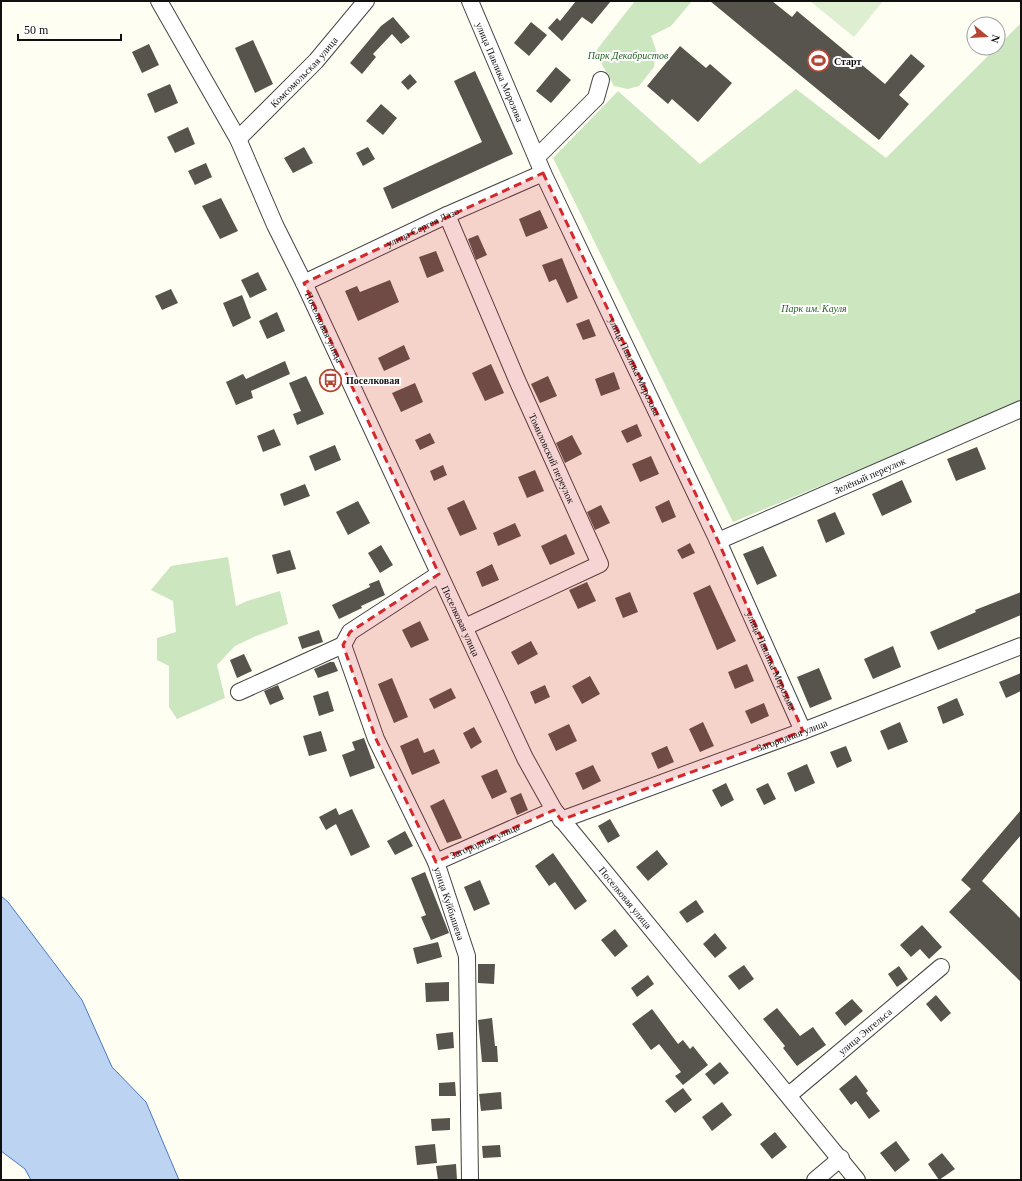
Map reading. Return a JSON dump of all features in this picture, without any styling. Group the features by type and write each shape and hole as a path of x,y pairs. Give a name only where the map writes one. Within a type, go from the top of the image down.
{"street":[{"name":"Поселковая улица","path":"159,1 238,139 275,225 304,283 525,758 558,815 841,1158 857,1180"},
{"name":"Комсомольская улица","path":"238,139 316,61 366,1"},
{"name":"улица Павлика Морозова","path":"470,1 543,173 718,541 803,731"},
{"path":"537,157 596,98 601,80"},
{"name":"улица Сергея Лазо","path":"304,283 447,215 543,173"},
{"name":"Томиловский переулок","path":"447,215 517,380 600,564 465,628"},
{"name":"Зелёный переулок","path":"718,541 1021,409"},
{"path":"239,692 343,645 350,632 439,574"},
{"name":"улица Куйбышева","path":"343,645 376,739 436,862 467,956 470,1180"},
{"name":"Загородная улица","path":"436,862 558,815 803,731 1021,646"},
{"name":"улица Энгельса","path":"789,1095 941,967"},
{"path":"815,1180 841,1158"}],"highlighted area":[{"path":"543,173 718,541 803,731 561,820 554,810 436,862 376,739 343,645 350,632 439,574 304,283"}],"green space":[{"name":"Парк Декабристов","path":"635,1 692,1 671,26 651,36 656,50 654,67 639,86 628,89 614,86 595,52"},
{"path":"810,1 883,1 854,37"},
{"name":"Парк им. Кауля","path":"1021,23 1021,403 733,522 553,158 618,91 700,164 796,89 886,158 988,56 1006,56 1006,38"},
{"path":"228,557 236,606 280,591 288,624 235,646 217,665 225,698 177,719 169,707 169,666 157,660 157,638 176,632 173,601 151,590 171,566"}],"water":[{"path":"1,896 8,902 82,1000 112,1067 146,1102 179,1180 31,1180 25,1169 1,1151"}],"building":[{"path":"576,1 611,1 592,24 582,17 562,41 548,28 557,18 560,21"},
{"name":"Старт","path":"710,1 772,1 792,17 797,11 885,84 911,54 925,66 899,95 909,104 879,140"},
{"path":"393,17 410,37 401,44 392,34 373,54 376,57 362,74 350,63 381,26"},
{"path":"531,22 547,35 529,56 514,43"},
{"path":"253,40 273,84 255,93 235,48"},
{"path":"149,44 159,65 142,73 132,52"},
{"path":"680,46 706,68 710,64 732,83 698,122 672,99 668,104 647,86"},
{"path":"556,67 571,80 551,103 536,91"},
{"path":"475,71 513,154 392,209 383,188 482,142 454,81"},
{"path":"410,74 417,82 408,90 401,82"},
{"path":"170,84 178,103 155,113 147,94"},
{"path":"381,104 397,118 383,135 366,121"},
{"path":"188,127 195,144 175,153 167,137"},
{"path":"304,147 313,163 293,173 284,158"},
{"path":"368,147 375,159 363,166 356,153"},
{"path":"206,163 212,177 195,185 188,171"},
{"path":"221,198 238,231 220,239 202,206"},
{"path":"540,210 548,228 526,237 519,219"},
{"path":"478,235 487,255 476,260 468,239"},
{"path":"436,251 444,271 427,278 419,257"},
{"path":"562,258 578,298 567,303 556,279 549,282 542,265"},
{"path":"258,272 267,290 250,298 241,280"},
{"path":"390,280 399,302 358,321 345,291 357,286 360,292"},
{"path":"171,289 178,303 162,310 155,296"},
{"path":"242,295 251,318 233,327 223,303"},
{"path":"277,312 285,331 267,339 259,321"},
{"path":"589,319 596,336 583,340 576,324"},
{"path":"404,345 410,359 384,371 378,358"},
{"path":"285,361 290,374 251,391 253,398 236,405 226,382 243,374 246,379"},
{"path":"491,364 504,393 485,401 472,373"},
{"path":"614,372 620,389 601,396 595,379"},
{"path":"306,376 324,414 297,425 293,414 301,411 289,383"},
{"path":"548,376 557,396 540,403 531,384"},
{"path":"415,383 423,402 401,412 392,393"},
{"path":"637,424 642,436 627,443 621,431"},
{"path":"274,429 281,445 263,452 257,436"},
{"path":"430,433 435,443 420,450 415,440"},
{"path":"572,435 582,454 565,463 556,443"},
{"path":"335,445 341,460 315,471 309,456"},
{"path":"977,447 986,469 956,481 947,459"},
{"path":"651,456 659,474 640,482 632,464"},
{"path":"443,465 447,475 434,481 430,471"},
{"path":"535,470 544,491 527,498 518,477"},
{"path":"902,480 912,502 882,516 872,494"},
{"path":"305,484 310,496 284,506 280,494"},
{"path":"464,500 477,529 460,536 447,508"},
{"path":"669,500 676,517 662,523 655,507"},
{"path":"358,501 370,523 348,535 336,512"},
{"path":"601,505 610,523 595,530 587,512"},
{"path":"835,512 845,534 826,543 817,520"},
{"path":"515,523 521,536 498,546 493,533"},
{"path":"566,534 575,554 550,565 541,546"},
{"path":"690,543 695,553 682,559 677,550"},
{"path":"381,545 393,565 380,573 368,553"},
{"path":"763,546 777,576 757,585 743,554"},
{"path":"290,550 296,569 277,574 272,555"},
{"path":"492,564 499,580 482,587 476,572"},
{"path":"379,580 385,595 361,606 362,608 339,619 332,605 370,587 369,584"},
{"path":"587,582 596,601 578,609 569,590"},
{"path":"710,585 736,641 717,650 693,593"},
{"path":"630,592 638,612 623,618 615,598"},
{"path":"1021,592 1021,615 938,650 930,632 976,612 975,610"},
{"path":"420,621 429,640 411,648 402,630"},
{"path":"319,630 323,642 302,649 298,637"},
{"path":"531,641 538,654 518,665 511,652"},
{"path":"893,646 901,667 873,679 864,659"},
{"path":"244,654 252,671 237,678 230,660"},
{"path":"330,662 334,662 338,671 318,678 314,669"},
{"path":"747,664 754,681 735,689 728,672"},
{"path":"819,668 832,699 810,708 797,677"},
{"path":"1021,673 1021,691 1006,698 999,682"},
{"path":"590,676 600,694 582,704 572,686"},
{"path":"392,678 408,717 394,723 378,684"},
{"path":"278,685 284,699 270,705 264,691"},
{"path":"545,685 550,697 535,704 530,692"},
{"path":"451,688 456,698 434,709 429,699"},
{"path":"328,691 334,711 319,716 313,696"},
{"path":"957,698 964,715 943,724 937,707"},
{"path":"764,703 769,716 751,724 745,711"},
{"path":"703,722 714,746 700,752 689,729"},
{"path":"900,722 908,742 888,750 880,731"},
{"path":"569,724 577,741 556,751 548,734"},
{"path":"474,727 482,742 471,749 463,733"},
{"path":"321,731 327,751 309,756 303,736"},
{"path":"364,738 375,768 350,777 342,755 355,750 352,742"},
{"path":"418,738 424,753 434,749 440,763 412,775 400,746"},
{"path":"667,746 674,762 658,769 651,753"},
{"path":"846,746 852,761 837,768 830,752"},
{"path":"807,764 815,783 795,792 787,773"},
{"path":"593,765 601,781 583,790 575,773"},
{"path":"497,769 507,792 492,799 481,776"},
{"path":"726,783 734,800 721,807 712,790"},
{"path":"768,783 776,799 764,805 756,789"},
{"path":"521,793 528,810 517,815 510,798"},
{"path":"444,799 462,838 447,843 430,806"},
{"path":"336,808 339,815 352,809 370,847 351,856 336,824 326,830 319,817"},
{"path":"1021,810 1021,835 982,881 1021,919 1021,982 949,912 971,889 961,880"},
{"path":"610,819 620,836 608,843 598,826"},
{"path":"405,831 413,846 395,855 387,841"},
{"path":"657,850 668,864 648,881 636,867"},
{"path":"553,853 587,901 575,910 555,882 549,886 535,866"},
{"path":"425,872 449,933 431,940 421,917 426,915 411,878"},
{"path":"480,880 490,904 474,911 464,887"},
{"path":"696,900 704,912 687,923 679,912"},
{"path":"922,925 942,947 929,959 920,949 911,957 900,945"},
{"path":"615,929 628,946 615,957 601,940"},
{"path":"715,933 727,948 715,958 703,944"},
{"path":"438,942 442,957 417,964 413,948"},
{"path":"478,964 495,964 494,984 478,983"},
{"path":"744,965 754,979 739,990 728,976"},
{"path":"899,966 908,979 897,987 888,974"},
{"path":"648,975 654,984 637,997 631,988"},
{"path":"449,982 449,1001 426,1002 425,983"},
{"path":"936,995 951,1013 941,1022 926,1004"},
{"path":"852,999 863,1011 845,1026 835,1013"},
{"path":"777,1008 800,1036 813,1027 826,1045 797,1066 783,1048 785,1046 763,1019"},
{"path":"652,1009 678,1044 683,1040 690,1049 693,1046 708,1065 683,1085 675,1076 681,1072 659,1044 651,1050 632,1024"},
{"path":"492,1018 498,1062 482,1062 478,1020"},
{"path":"453,1032 454,1048 438,1050 436,1034"},
{"path":"720,1062 729,1073 714,1085 705,1074"},
{"path":"856,1075 868,1091 866,1093 880,1111 869,1119 856,1101 851,1105 839,1089"},
{"path":"455,1082 456,1096 439,1096 439,1083"},
{"path":"683,1088 692,1100 675,1113 665,1101"},
{"path":"501,1092 502,1109 481,1111 479,1094"},
{"path":"722,1102 732,1115 712,1131 702,1117"},
{"path":"450,1118 450,1130 432,1131 431,1119"},
{"path":"775,1132 787,1147 772,1159 760,1144"},
{"path":"896,1141 910,1160 895,1172 880,1153"},
{"path":"435,1144 437,1163 417,1165 415,1146"},
{"path":"500,1145 501,1157 483,1158 482,1146"},
{"path":"942,1153 955,1169 939,1180 928,1164"},
{"path":"456,1164 457,1180 438,1180 436,1166"}],"place":[{"name":"Старт","path":"819,61"},
{"name":"Поселковая","path":"331,380"}]}
